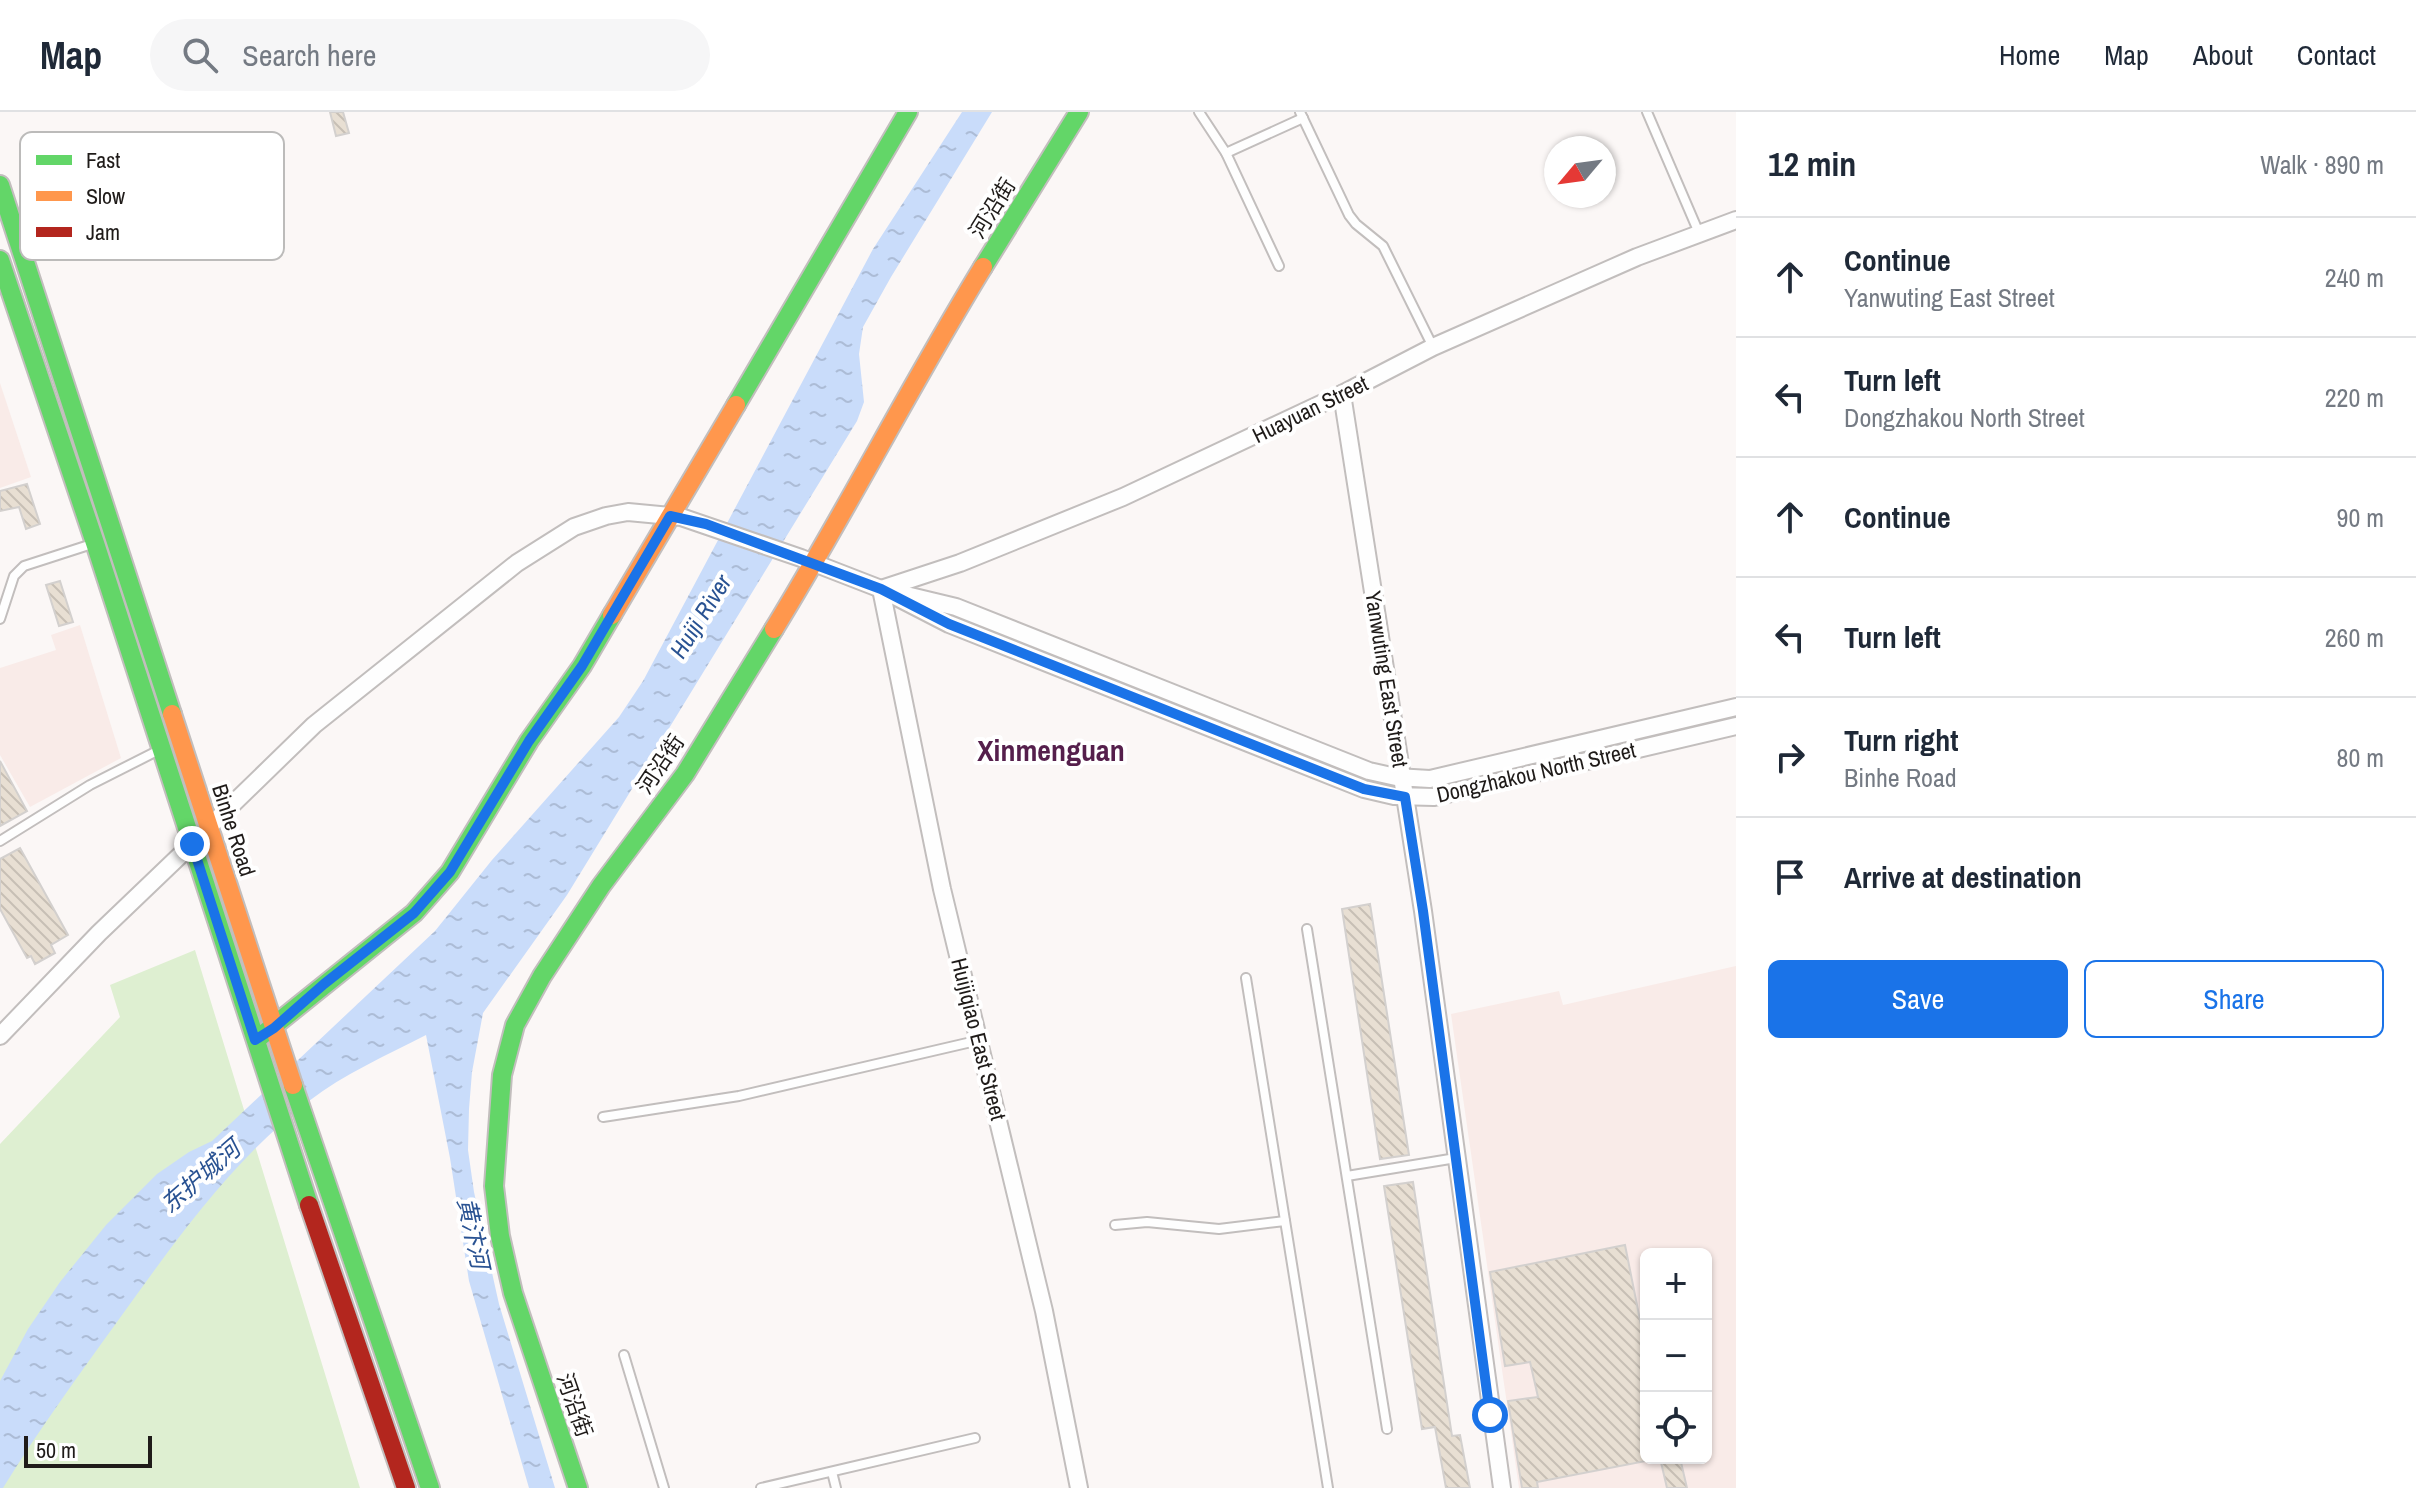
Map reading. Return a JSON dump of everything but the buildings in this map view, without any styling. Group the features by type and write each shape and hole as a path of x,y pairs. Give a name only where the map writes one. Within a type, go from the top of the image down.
{"street":[{"path":"255,1040 274,1028 414,913 450,872 529,741 582,666 908,112"},
{"name":"河沿街","path":"578,1488 513,1293 500,1236 494,1186 502,1075 515,1025 542,976 601,886 685,774 927,358 1079,112"},
{"name":"Binhe Road","path":"0,185 20,247"},
{"name":"Huayuan Street","path":"881,589 960,563 1123,497 1342,394 1433,347 1637,257 1736,220"},
{"name":"Binhe Road","path":"0,260 95,543 285,1136 406,1488"},
{"name":"Binhe Road","path":"24,260 274,1028 430,1488"},
{"name":"Yanwuting East Street","path":"1342,394 1405,797 1502,1488"},
{"path":"208,828 314,725 517,563 557,536 590,520 628,512 670,516 706,524 881,589"},
{"name":"Dongzhakou North Street","path":"881,589 956,607 1369,771 1402,778 1430,779 1736,707"},
{"name":"Dongzhakou North Street","path":"881,589 949,624 1121,694 1364,789 1405,797 1434,797 1736,726"},
{"name":"Huijiqiao East Street","path":"881,589 942,889 1044,1311 1079,1488"},
{"path":"0,1036 99,933 192,844"}],"lane":[{"path":"1199,112 1226,153 1279,266"},
{"path":"1647,112 1699,233"},
{"path":"1226,153 1301,115 1349,215 1383,246 1433,347"},
{"path":"0,619 14,576 24,566 95,543"},
{"path":"0,841 90,785 162,749"},
{"path":"1307,929 1387,1429"},
{"path":"1246,978 1328,1488"},
{"path":"603,1117 739,1096 980,1040"},
{"path":"1347,1176 1456,1158"},
{"path":"1115,1225 1147,1222 1219,1229 1285,1221"},
{"path":"624,1355 664,1488"},
{"path":"761,1488 975,1438"},
{"path":"832,1472 836,1488"}],"shaded area":[{"path":"0,383 31,477 0,488"},
{"path":"80,625 121,758 30,807 0,755 0,668 56,650 51,635"},
{"path":"1736,966 1736,1488 1519,1488 1451,1014 1559,991 1563,1005"}],"green space":[{"path":"195,950 360,1488 0,1488 0,1144 120,1017 110,985"}],"water":[{"path":"962,112 992,112 863,327 859,354 864,402 857,421 567,895 483,1013 469,1109 468,1150 474,1192 499,1304 555,1488 529,1488 469,1281 450,1158 426,1035 322,1091 281,1124 229,1176 160,1263 58,1404 3,1488 0,1488 0,1381 28,1329 60,1282 106,1225 157,1174 189,1152 212,1141 435,931 492,860 619,717 643,681 873,249"}],"traffic: fast":[{"path":"736,405 908,112"},
{"path":"983,267 1079,112"},
{"path":"0,185 20,247"},
{"path":"0,260 309,1205"},
{"path":"24,260 172,714"},
{"path":"261,1036 414,913 450,872 529,741 582,666 612,615"},
{"path":"578,1488 513,1293 500,1236 494,1186 502,1075 515,1025 542,976 601,886 685,774 774,629"},
{"path":"293,1085 430,1488"}],"traffic: slow":[{"path":"774,629 983,267"},
{"path":"612,615 736,405"},
{"path":"172,714 293,1085"}],"traffic: jam":[{"path":"309,1205 406,1488"}],"district":[{"name":"Xinmenguan","path":"1051,750"}],"route":[{"path":"192,844 255,1040 274,1028 414,913 450,872 529,741 582,666 670,516 706,524 801,558 881,589 949,624 1121,694 1364,789 1405,797 1490,1415"}],"water label":[{"name":"Huiji River","path":"700,616"},
{"name":"东护城河","path":"200,1176"},
{"name":"黄汴河","path":"474,1233"}]}
